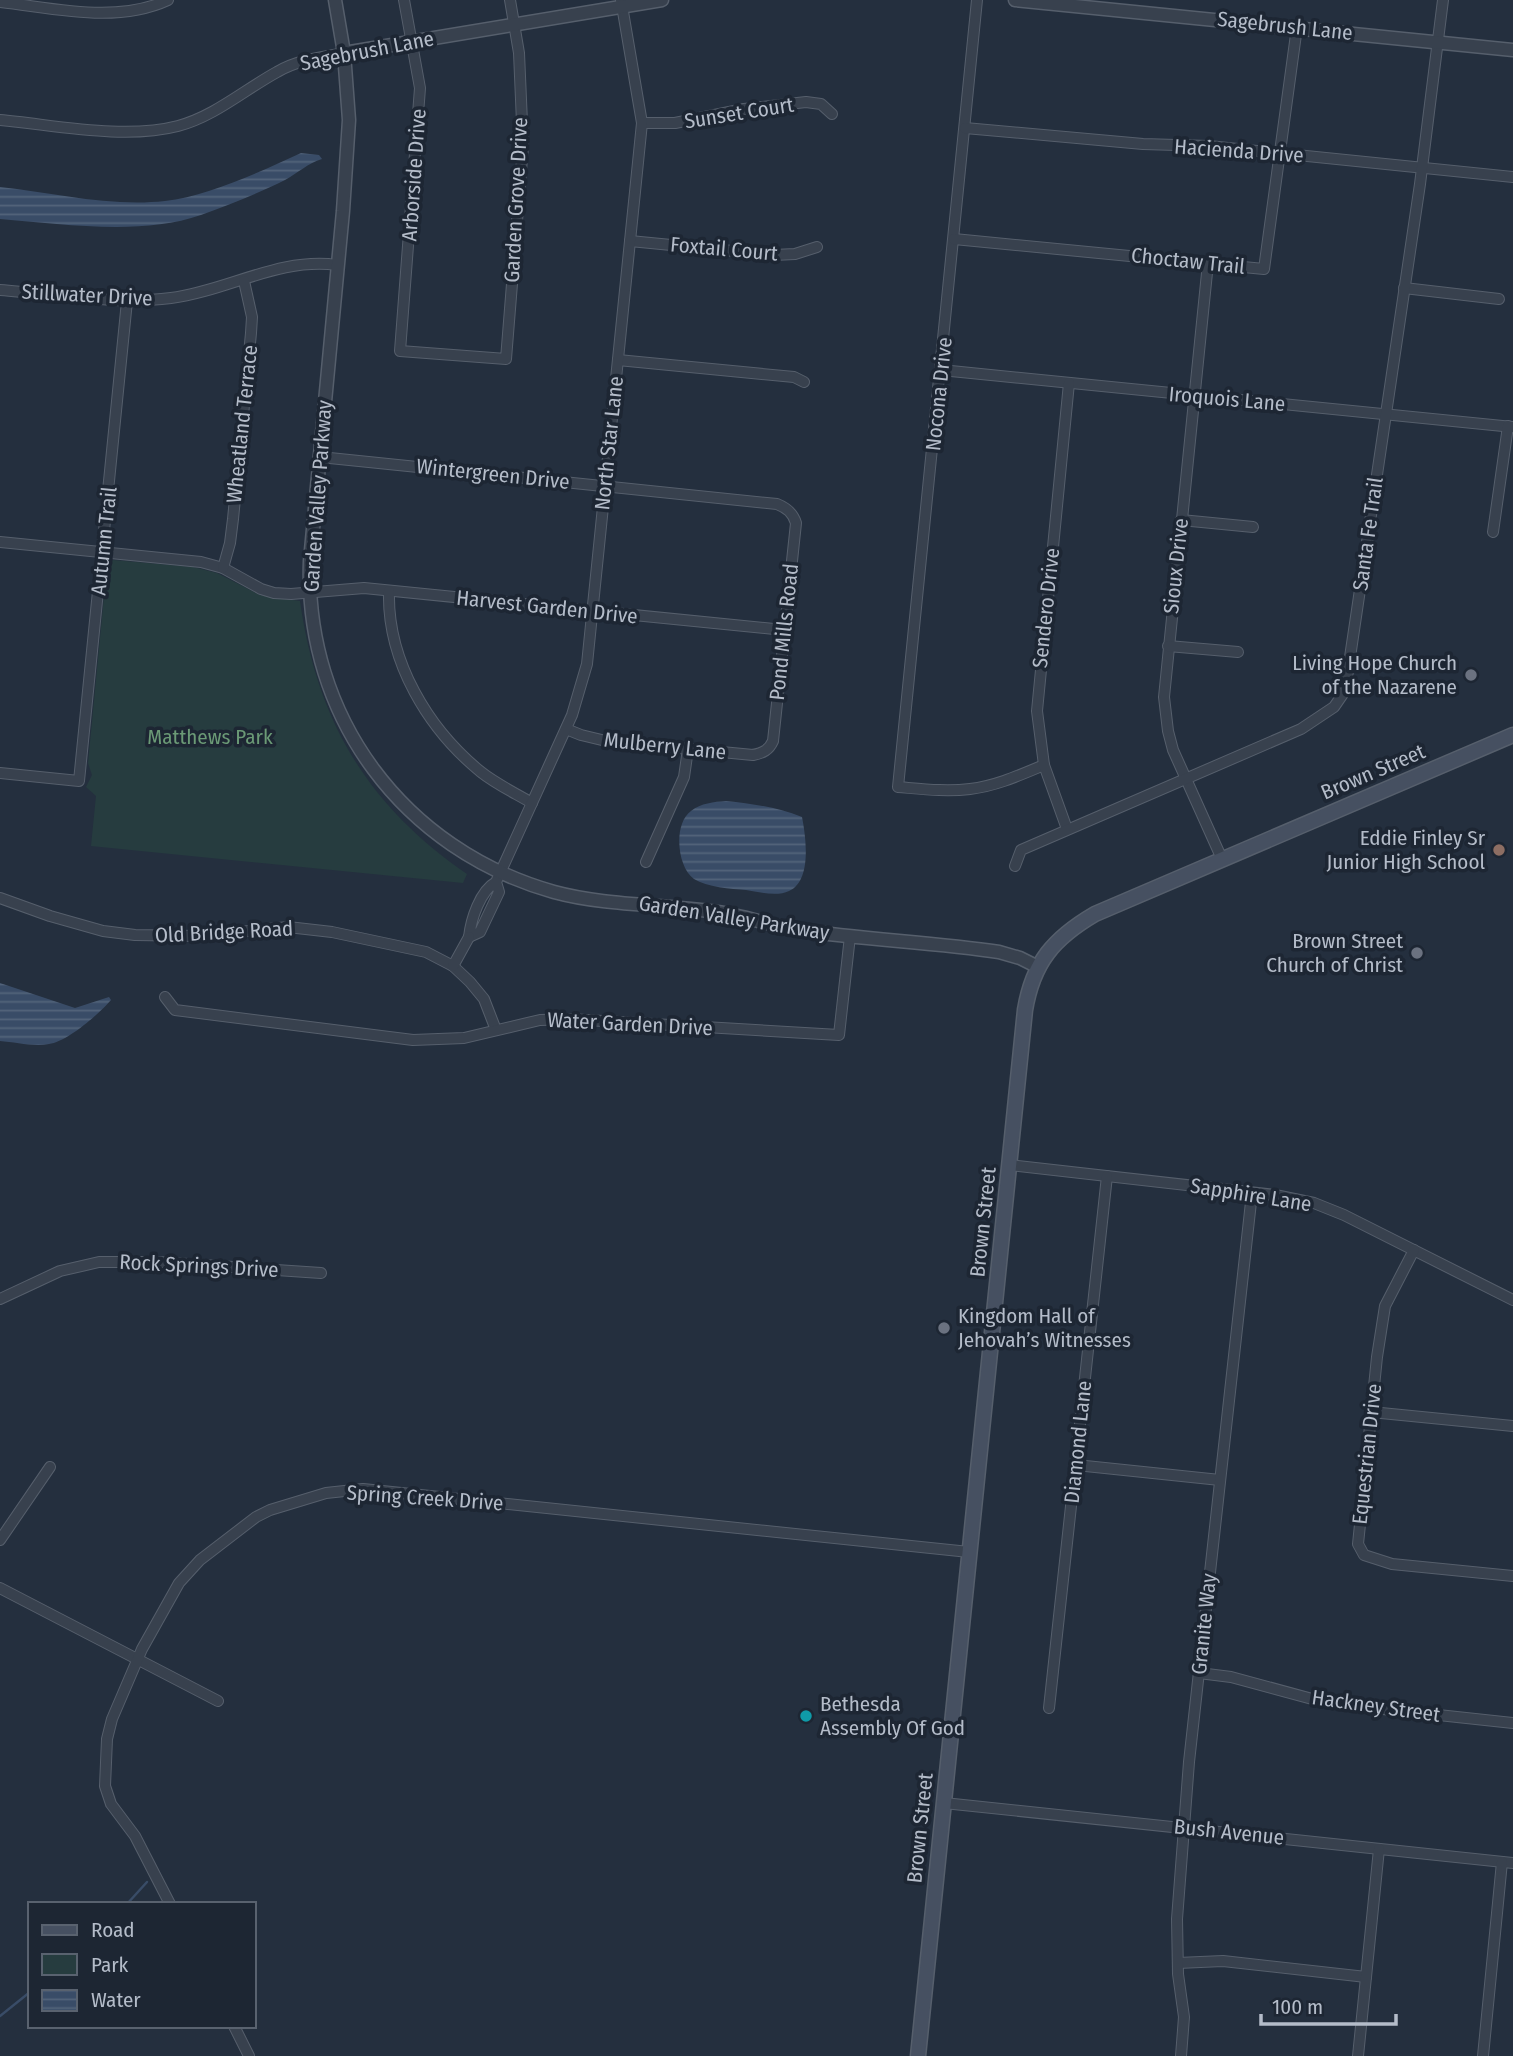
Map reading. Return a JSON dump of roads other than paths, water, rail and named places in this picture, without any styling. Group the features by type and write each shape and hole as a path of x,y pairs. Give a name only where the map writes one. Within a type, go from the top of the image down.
{"main road":[{"name":"Brown Street","path":"918,2056 1025,1010 1038,967 1058,941 1079,923 1104,909 1513,735"}],"street":[{"path":"0,2 128,13 168,0"},
{"name":"Garden Valley Parkway","path":"334,0 344,53 349,120 310,561 310,592 314,633 329,687 343,721 371,769 396,798 424,824 498,876 573,896 719,912 799,930 999,952 1038,967"},
{"name":"Arborside Drive","path":"400,351 420,88 404,0"},
{"name":"Garden Grove Drive","path":"400,351 506,359 523,146 519,53 510,0"},
{"name":"Sagebrush Lane","path":"0,120 114,131 145,131 178,126 230,102 279,70 309,60 514,25 622,3 663,0"},
{"name":"Nocona Drive","path":"977,0 898,788 950,791 970,789 988,786 1044,765"},
{"name":"Sagebrush Lane","path":"1015,0 1513,50"},
{"name":"Santa Fe Trail","path":"1015,866 1021,850 1301,729 1334,707 1345,691 1443,0"},
{"name":"North Star Lane","path":"453,966 469,937 471,924 487,887 498,876 566,729 585,674 642,123 622,3"},
{"name":"Choctaw Trail","path":"954,239 1264,269 1297,27"},
{"name":"Sunset Court","path":"642,123 676,123 744,109 806,102 821,104 832,114"},
{"name":"Hacienda Drive","path":"965,128 1132,143 1209,146 1513,177"},
{"name":"Foxtail Court","path":"630,241 774,255 795,254 817,247"},
{"name":"Stillwater Drive","path":"0,291 128,300 171,298 210,291 294,265 320,262 337,265"},
{"name":"Sioux Drive","path":"1208,263 1164,697 1173,750 1222,859"},
{"name":"Wheatland Terrace","path":"223,568 233,519 251,333 252,317 244,281"},
{"path":"1404,288 1499,299"},
{"name":"Autumn Trail","path":"0,773 79,781 128,300"},
{"path":"618,359 794,377 804,382"},
{"name":"Iroquois Lane","path":"941,370 1510,427"},
{"name":"Sendero Drive","path":"1067,829 1044,765 1037,710 1069,383"},
{"path":"1493,532 1510,427"},
{"name":"Wintergreen Drive","path":"320,457 777,505 789,512"},
{"name":"Pond Mills Road","path":"765,751 773,741 796,523 789,512"},
{"path":"1181,520 1254,527"},
{"name":"Harvest Garden Drive","path":"0,542 201,562 223,568 261,589 274,593 348,588 784,630"},
{"path":"389,591 389,614 398,656 417,696 435,724 456,749 482,772 532,803"},
{"path":"1168,646 1238,652"},
{"name":"Mulberry Lane","path":"566,729 581,736 606,741 753,755 765,751"},
{"path":"646,862 684,777 688,749"},
{"name":"Old Bridge Road","path":"0,898 103,931 199,936 288,927 311,928 426,952 453,966 470,982 484,999 496,1030"},
{"name":"Water Garden Drive","path":"165,997 175,1010 413,1040 464,1038 540,1020 569,1019 839,1035 850,936"},
{"name":"Sapphire Lane","path":"1010,1165 1252,1193 1314,1203 1345,1215 1513,1300"},
{"name":"Diamond Lane","path":"1049,1708 1107,1176"},
{"name":"Granite Way","path":"1181,2056 1184,2017 1177,1919 1199,1674 1252,1193"},
{"name":"Equestrian Drive","path":"1414,1250 1385,1306 1358,1544 1364,1555 1392,1563 1513,1576"},
{"name":"Rock Springs Drive","path":"0,1299 60,1272 99,1262 158,1262 320,1273"},
{"path":"1371,1412 1513,1426"},
{"path":"1076,1465 1220,1480"},
{"path":"0,1540 50,1467"},
{"name":"Spring Creek Drive","path":"169,1902 135,1836 111,1804 105,1786 107,1739 112,1718 138,1659 179,1583 200,1560 263,1513 293,1502 346,1489 376,1490 969,1552"},
{"path":"0,1588 218,1700"},
{"name":"Hackney Street","path":"1199,1674 1231,1677 1327,1703 1513,1723"},
{"name":"Bush Avenue","path":"944,1803 1508,1862"},
{"path":"1358,2056 1379,1849"},
{"path":"1483,2056 1508,1862"},
{"path":"1178,1962 1223,1961 1366,1977"},
{"path":"235,2028 249,2056"}],"water":[{"path":"301,153 319,155 322,159 254,194 178,221 102,227 0,219 0,187 103,201 165,201 217,188"},
{"path":"726,801 774,808 802,817 806,858 796,886 784,893 768,894 712,886 699,882 688,873 679,845 681,825 685,817 699,806"},
{"path":"0,983 75,1008 109,997 111,1000 83,1026 56,1042 37,1045 0,1041"}],"waterway":[{"path":"129,1902 147,1882"},
{"path":"0,2016 28,1994"}],"place":[{"name":"Living Hope Church of the Nazarene","path":"1471,675"},
{"name":"Eddie Finley Sr Junior High School","path":"1499,850"},
{"name":"Brown Street Church of Christ","path":"1417,953"},
{"name":"Kingdom Hall of Jehovah’s Witnesses","path":"944,1328"},
{"name":"Bethesda Assembly Of God","path":"806,1716"}],"park label":[{"name":"Matthews Park","path":"210,737"}]}
